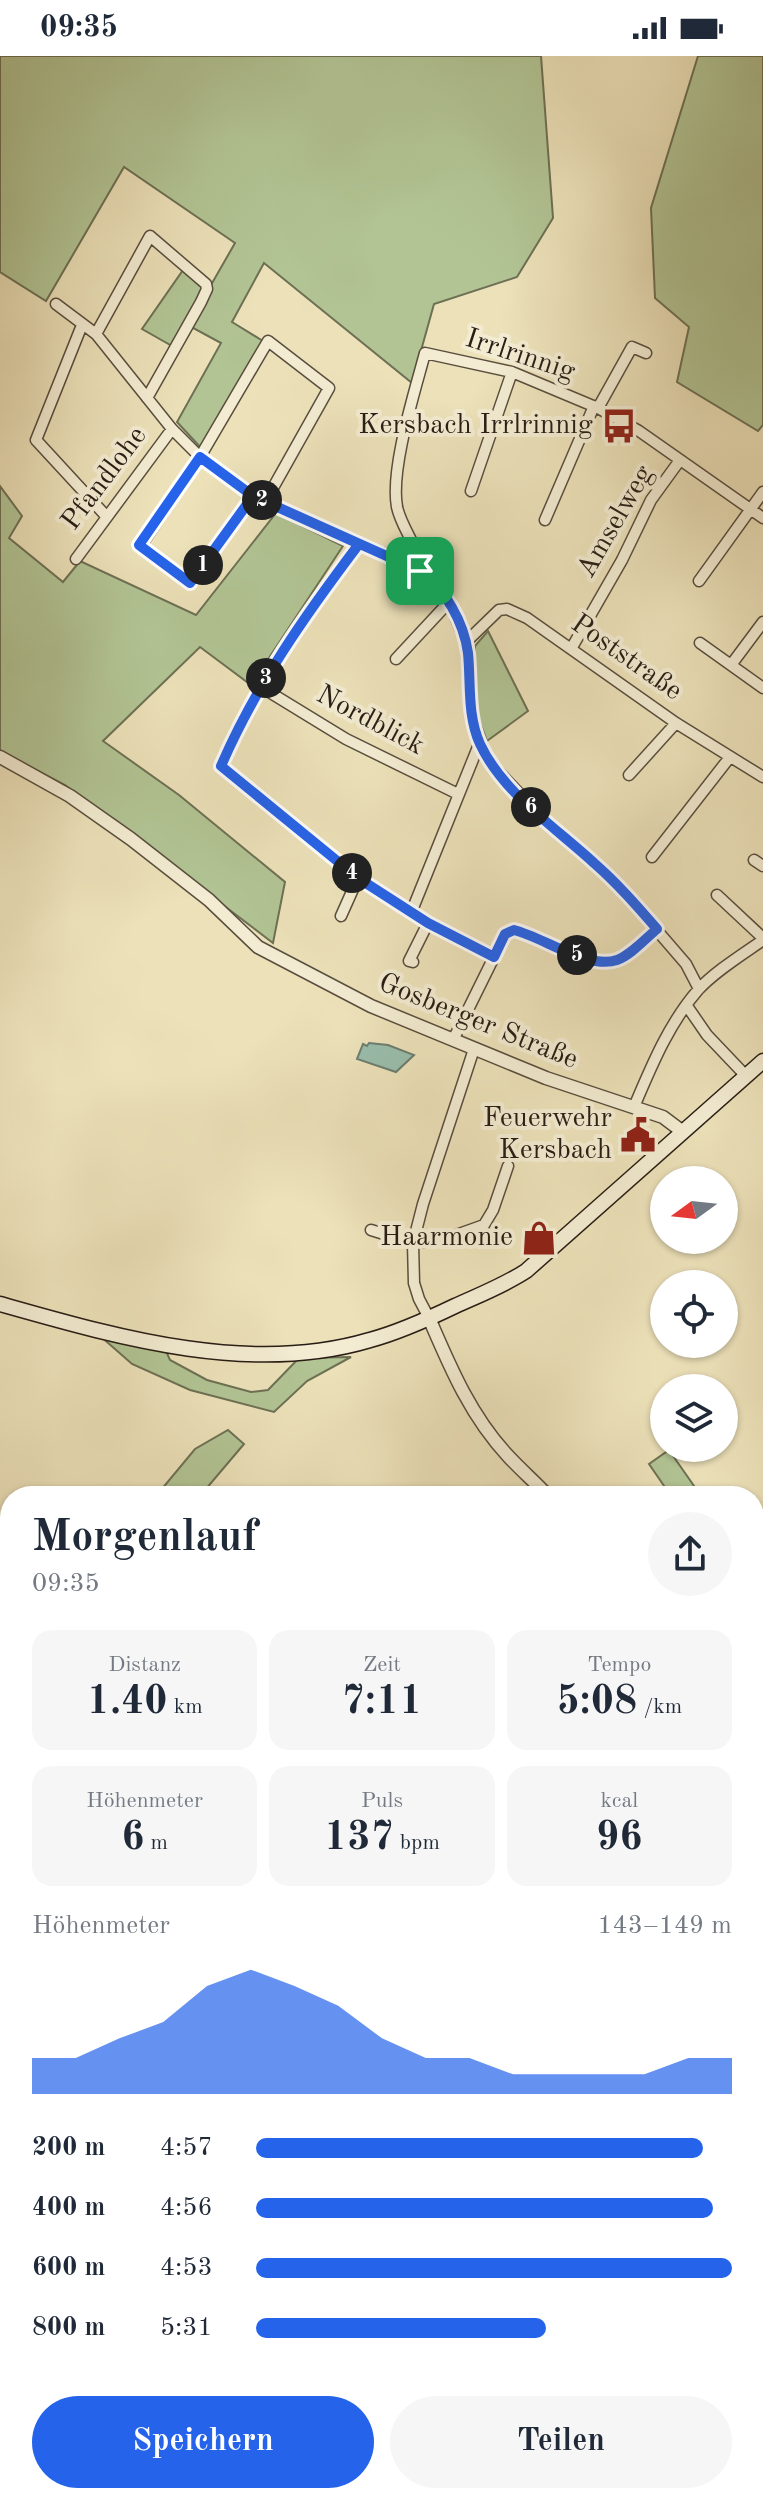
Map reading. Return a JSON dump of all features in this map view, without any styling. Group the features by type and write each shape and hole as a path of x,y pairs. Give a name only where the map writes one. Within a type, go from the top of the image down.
{"main road":[{"path":"0,1304 141,1341 198,1350 297,1352 368,1341 495,1289 526,1271 763,1061"}],"street":[{"path":"96,334 150,236 206,284 201,302 147,398"},
{"name":"Pfandlohe","path":"56,304 96,334 172,429 200,457 253,496 420,571"},
{"path":"82,325 36,440 107,517"},
{"path":"253,496 190,583 139,545 200,457 268,341 329,388 265,502"},
{"name":"Irrlrinnig","path":"596,407 632,347 646,353"},
{"name":"Irrlrinnig","path":"420,571 420,556 399,513 395,482 425,353 512,372 596,407 639,431 763,518"},
{"path":"471,491 512,372"},
{"path":"545,520 596,407"},
{"name":"Pfandlohe","path":"76,559 172,429"},
{"name":"Amselweg","path":"571,649 622,560 651,500 680,460"},
{"path":"699,581 763,492"},
{"path":"359,544 285,646 236,732 221,766 358,878 428,923 494,957"},
{"path":"420,571 428,576 449,602 466,642 472,719 493,766 518,794 617,884 686,964 699,989"},
{"path":"396,659 449,602"},
{"name":"Poststraße","path":"466,642 494,613 507,609 527,618 676,723 763,777"},
{"path":"731,665 763,622"},
{"path":"700,643 763,688"},
{"name":"Nordblick","path":"261,687 346,739 458,794"},
{"path":"629,775 676,723"},
{"path":"411,913 480,742"},
{"name":"Gosberger Straße","path":"0,757 70,796 131,839 209,900 258,947 371,1006 546,1078 663,1117 683,1132"},
{"path":"652,857 730,757"},
{"path":"341,916 358,878"},
{"path":"634,1107 650,1070 699,989 763,939 717,895"},
{"path":"413,962 409,961 428,923"},
{"path":"453,1040 505,934 514,930 606,963 620,959 657,929"},
{"path":"687,1006 707,1035 746,1076"},
{"path":"474,1049 423,1204 413,1243 414,1283 419,1299 434,1316 446,1360 469,1403 508,1457 538,1486"},
{"path":"371,1230 413,1243 442,1240 484,1225 493,1210 508,1166"}],"shaded area":[{"path":"0,56 541,56 553,218 517,277 434,304 412,383 264,263 232,322 263,341 202,449 177,422 221,343 186,324 172,346 142,329 183,270 207,292 235,243 124,167 46,301 0,272"},
{"path":"698,56 763,56 763,425 758,431 677,382 689,327 655,298 651,208"},
{"path":"0,486 22,516 9,538 63,582 80,561 196,615 276,513 343,546 251,685 200,647 103,741 179,795 285,882 273,943 65,785 0,751"},
{"path":"488,631 528,711 487,741 476,712 473,674 475,646"},
{"path":"369,1043 388,1045 414,1055 396,1072 357,1059 363,1044 367,1046"},
{"path":"99,1335 166,1351 170,1360 207,1380 251,1392 268,1390 299,1358 351,1357 307,1381 274,1412 190,1390 132,1364"},
{"path":"228,1430 244,1444 208,1486 164,1486 195,1449"},
{"path":"652,1462 677,1462 694,1486 664,1486 649,1464"}],"place":[{"name":"Kersbach Irrlrinnig","path":"619,426"},
{"name":"Feuerwehr Kersbach","path":"638,1135"},
{"name":"Haarmonie","path":"539,1238"}],"route":[{"path":"420,571 253,496 190,583 139,545 200,457 253,496 359,544 285,646 236,732 221,766 358,878 428,923 494,957 505,934 514,930 585,958 606,963 620,959 657,929 617,884 518,794 493,766 472,719 468,655 459,622 449,602 428,576 420,571"}]}
